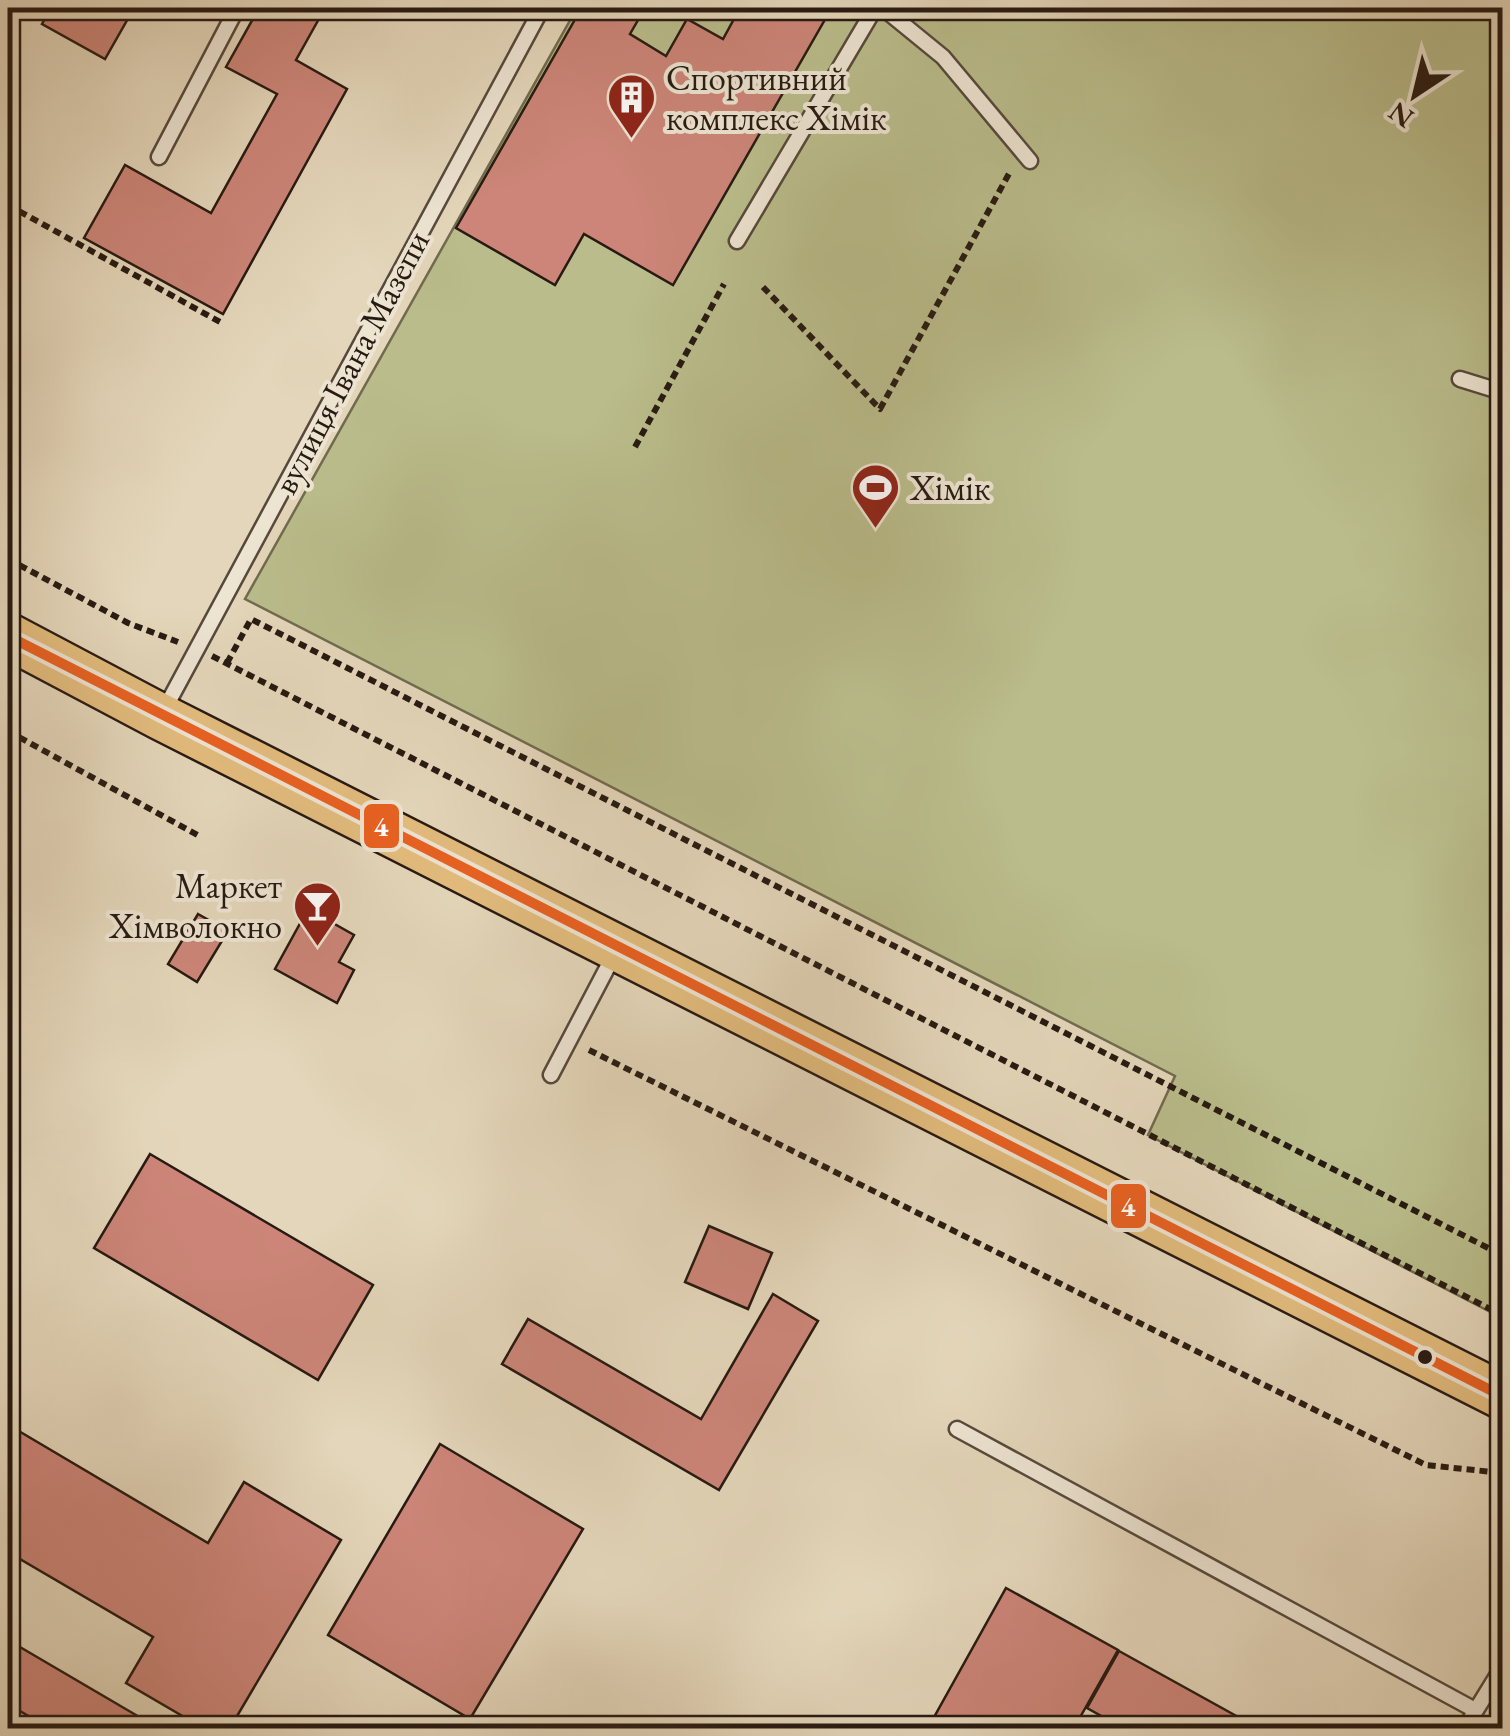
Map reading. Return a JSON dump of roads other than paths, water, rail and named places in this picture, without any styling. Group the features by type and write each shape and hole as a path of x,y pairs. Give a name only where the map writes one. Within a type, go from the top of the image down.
{"main road":[{"path":"8,636 160,718 618,946 1502,1396"}],"lane":[{"path":"159,157 237,8"},
{"path":"522,8 540,11"},
{"path":"738,241 875,8"},
{"path":"884,8 943,57 1026,156"},
{"name":"вулиця Івана Мазепи","path":"160,718 540,11"},
{"path":"1460,380 1502,392"},
{"path":"551,1076 618,946"},
{"path":"957,1429 1475,1710"},
{"path":"1465,1728 1502,1668"}],"place":[{"name":"Спортивний комплекс Хімік","path":"631,140"},
{"name":"Хімік","path":"875,530"},
{"name":"Маркет Хімволокно","path":"317,948"}]}
